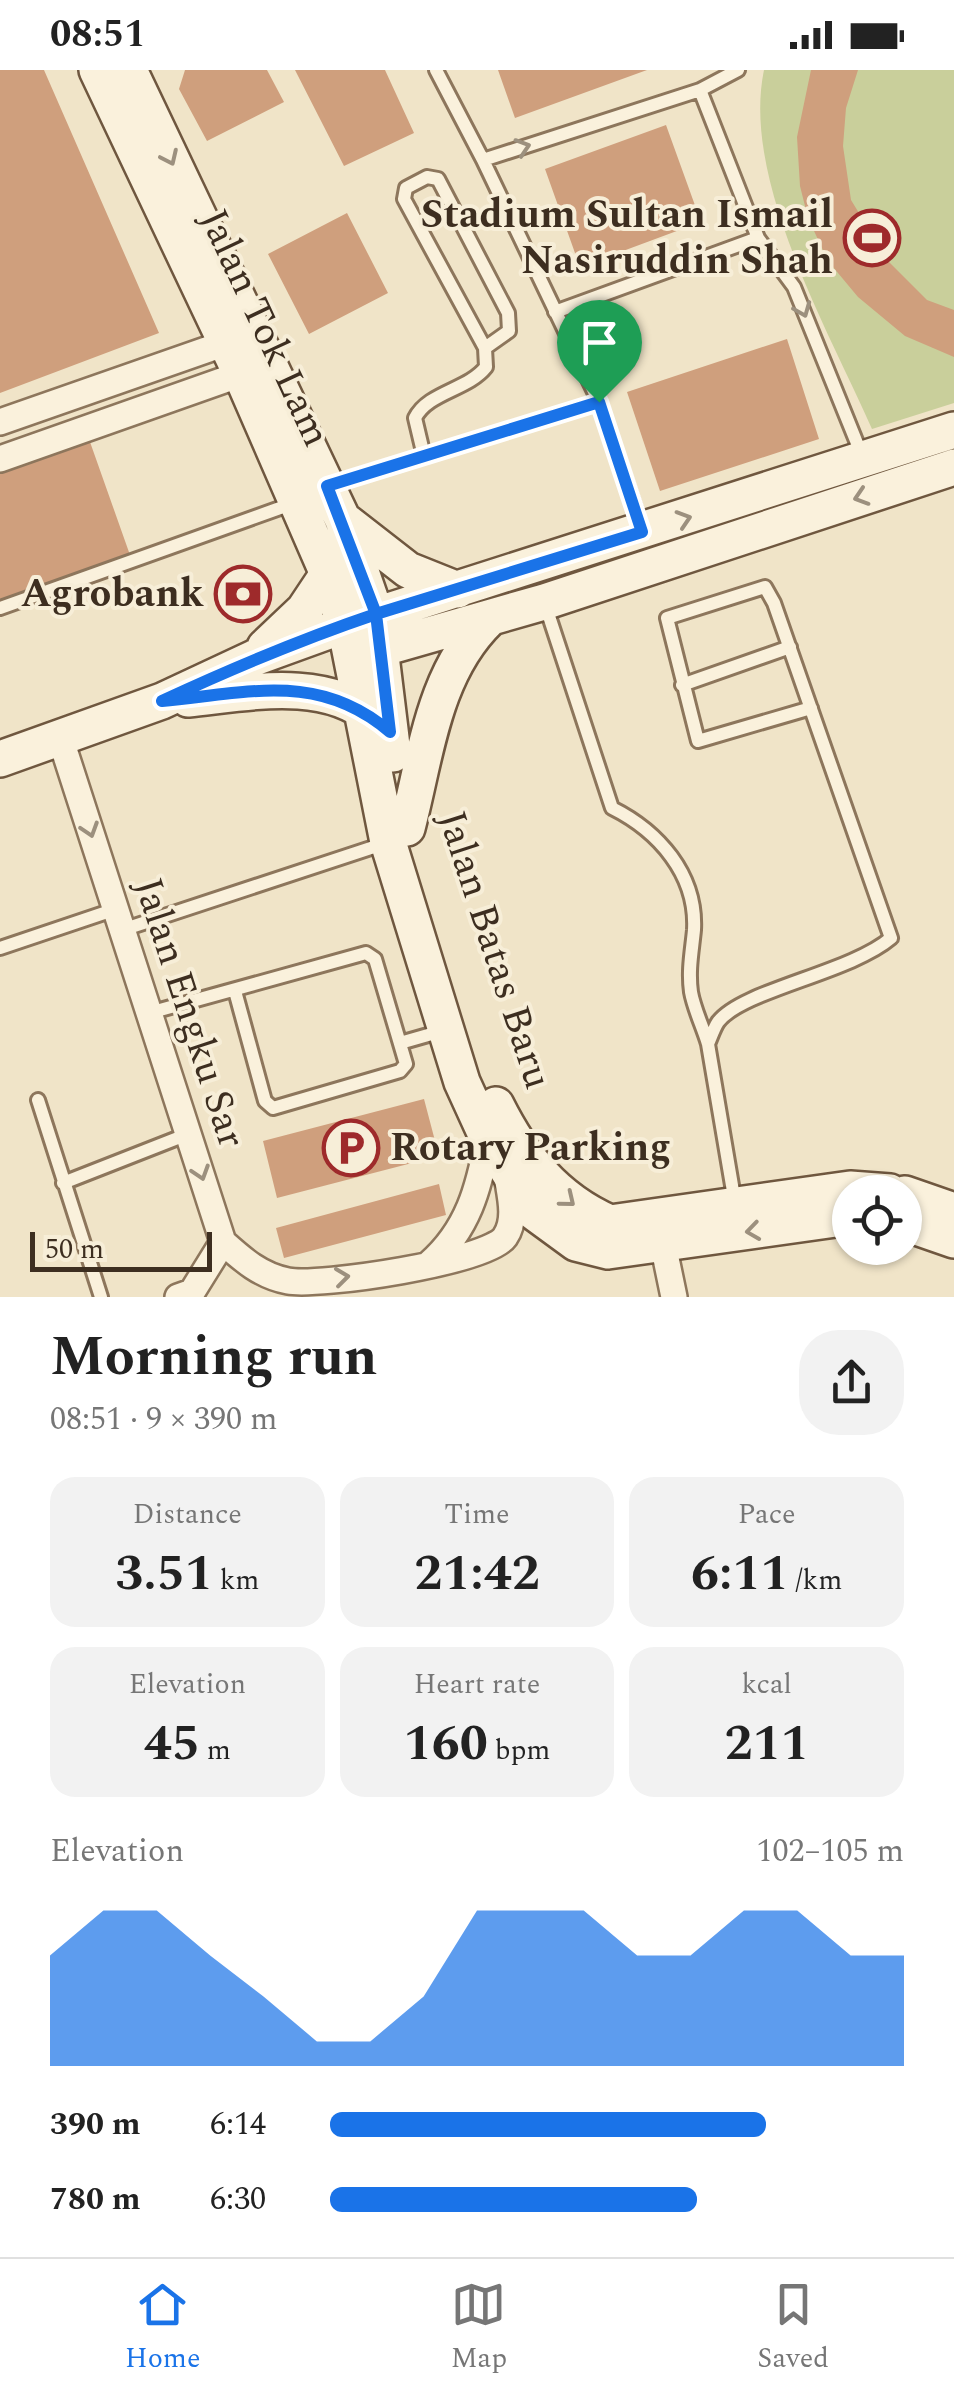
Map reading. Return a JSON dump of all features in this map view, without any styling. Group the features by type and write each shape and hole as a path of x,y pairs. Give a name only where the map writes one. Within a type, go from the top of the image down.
{"main road":[{"name":"Jalan Tok Lam","path":"97,70 233,358 312,494 343,520 367,630"},
{"name":"Jalan Tok Lam","path":"128,70 312,494 328,574 367,630"},
{"path":"367,630 458,590 954,430"},
{"path":"0,759 162,701 254,658 367,630 490,618 954,466"},
{"path":"343,520 408,570 458,590"},
{"path":"254,658 304,610 328,574"},
{"path":"397,835 446,676 463,644 490,618"},
{"name":"Jalan Batas Baru","path":"367,630 362,708 397,835 442,1030 488,1139 535,1213 576,1243 608,1251 832,1221"},
{"name":"Jalan Batas Baru","path":"367,630 390,732 397,835 414,868 484,1080 509,1130 546,1182 578,1209 610,1223 832,1192"},
{"path":"162,701 306,692 339,698 362,708 390,732"},
{"path":"922,1200 954,1211"},
{"path":"922,1228 954,1240"}],"street":[{"path":"0,422 233,358"},
{"path":"0,459 233,358"},
{"name":"Jalan Engku Sar","path":"60,737 223,1242"},
{"path":"426,1267 449,1246 464,1222 479,1186 488,1139"},
{"path":"178,1297 192,1292 223,1242 267,1276 293,1283 426,1267 471,1256 504,1239 511,1209 506,1171"},
{"path":"663,1244 674,1297"}],"lane":[{"path":"436,70 599,402 642,532"},
{"path":"483,160 700,90 738,70"},
{"path":"700,90 758,238 794,286 864,460"},
{"path":"424,456 415,418 420,408 479,376 486,367 485,348 404,199 406,188 427,177 438,179 508,313 509,331 485,348"},
{"path":"555,312 758,238"},
{"path":"0,608 312,494 599,402"},
{"path":"708,1044 718,1022 738,1006 871,954 891,938 790,647 765,587 667,618 698,741 811,708"},
{"path":"544,602 612,808 642,823 669,849 682,876 694,926 689,959 692,995 708,1044 735,1203"},
{"path":"682,685 790,647"},
{"path":"0,948 119,919 397,835"},
{"path":"149,1013 366,953 375,959 406,1064 400,1072 273,1108 265,1101 235,991"},
{"path":"400,1043 442,1030"},
{"path":"38,1100 100,1297"},
{"path":"64,1183 188,1134"}],"green space":[{"name":"Stadium Sultan Ismail Nasiruddin Shah","path":"764,70 954,70 954,403 872,429 812,300 776,205 760,113"}],"building":[{"path":"0,70 44,70 159,333 0,393"},
{"path":"185,70 267,70 284,102 207,141 179,89"},
{"path":"295,70 385,70 414,133 344,166"},
{"path":"498,70 647,70 515,118"},
{"path":"811,70 858,70 846,108 843,146 851,200 889,262 927,300 954,310 954,357 905,336 858,297 828,261 808,218 800,186 797,137"},
{"path":"666,125 701,222 580,267 545,169"},
{"path":"347,213 388,293 309,334 268,254"},
{"path":"787,339 819,439 660,491 627,392"},
{"path":"84,425 130,555 0,601 0,455"},
{"name":"Rotary Parking","path":"424,1099 439,1156 277,1198 263,1141"},
{"path":"439,1184 446,1215 284,1258 276,1228"}],"place":[{"name":"Stadium Sultan Ismail Nasiruddin Shah","path":"872,238"},
{"name":"Agrobank","path":"243,594"},
{"name":"Rotary Parking","path":"351,1148"}],"route":[{"path":"599,402 327,486 376,614 390,732 362,708 339,698 306,692 257,692 162,701 254,658 376,614 642,532 599,402"}]}
